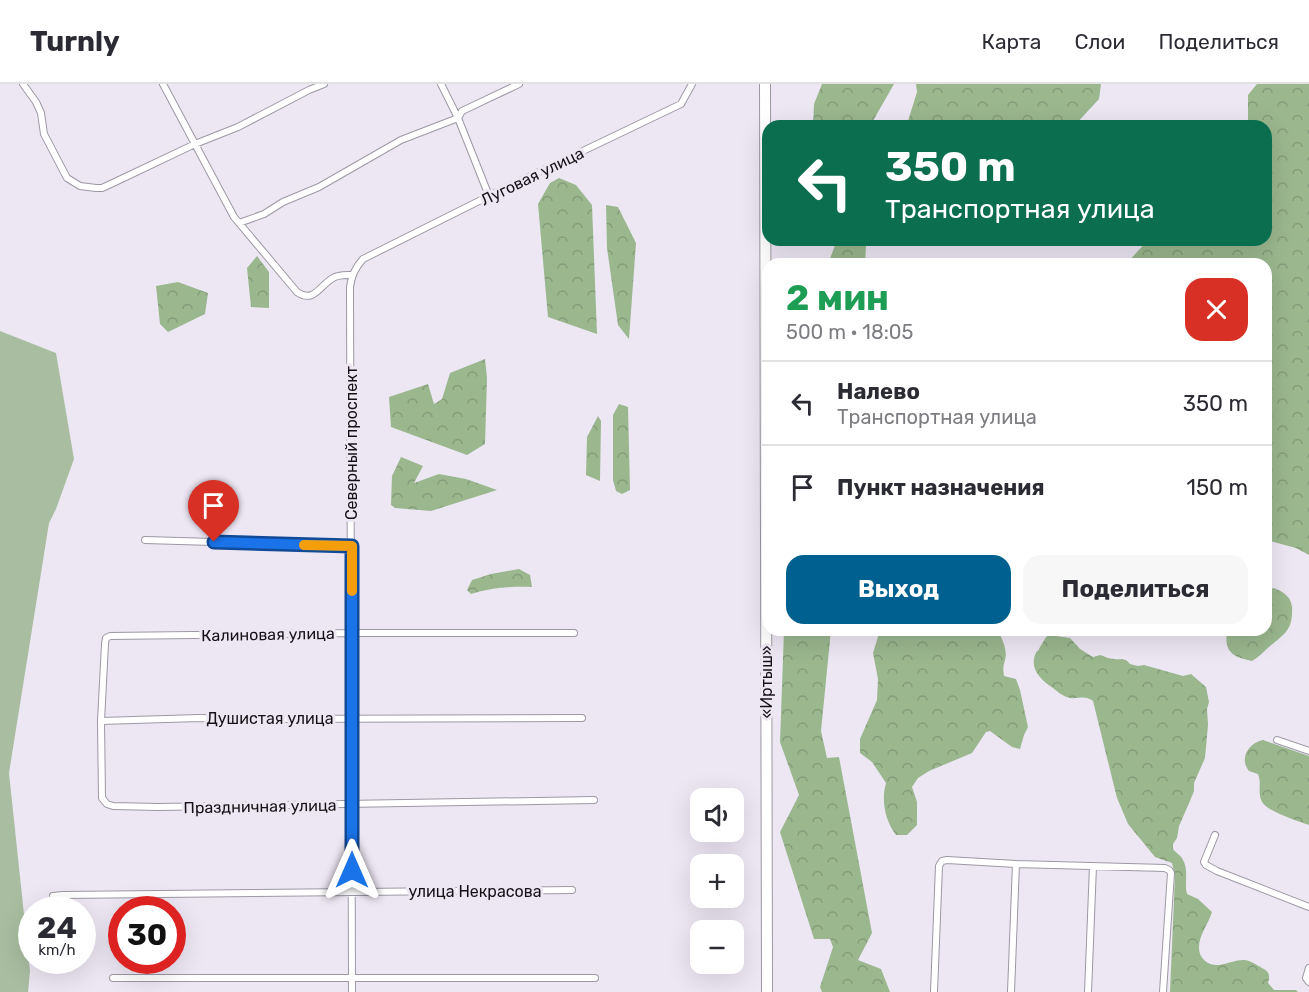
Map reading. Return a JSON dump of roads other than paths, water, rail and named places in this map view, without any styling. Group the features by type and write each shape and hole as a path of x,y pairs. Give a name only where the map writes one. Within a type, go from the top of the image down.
{"highway":[{"name":"«Иртыш»","path":"765,84 765,120"},
{"name":"«Иртыш»","path":"766,636 767,992"}],"street":[{"path":"23,84 36,102 41,113 44,134 67,178 80,186 102,188 195,144 238,127 324,84"},
{"path":"163,84 234,217 292,287 302,296 311,296 331,279 339,275 353,274"},
{"path":"441,84 458,118 489,196"},
{"path":"239,224 319,187 400,140 458,118 462,111 519,84"},
{"name":"Луговая улица","path":"363,259 681,104 692,84"},
{"name":"Северный проспект","path":"352,992 350,287 356,267 363,259"},
{"path":"145,540 352,546"},
{"name":"Калиновая улица","path":"101,721 105,644 106,638 110,636 574,633"},
{"name":"Душистая улица","path":"101,721 199,718 582,718"},
{"name":"Праздничная улица","path":"101,721 102,798 107,804 113,806 594,800"},
{"path":"1277,740 1309,752"},
{"path":"1215,834 1204,862 1206,866 1216,872 1309,907"},
{"path":"934,992 939,866 942,861 1165,868 1169,870 1171,873 1163,992"},
{"path":"1011,992 1016,864"},
{"path":"1088,992 1093,866"},
{"name":"улица Некрасова","path":"53,896 572,890"},
{"path":"1309,968 1306,978 1309,982"},
{"path":"112,978 595,978"}]}
